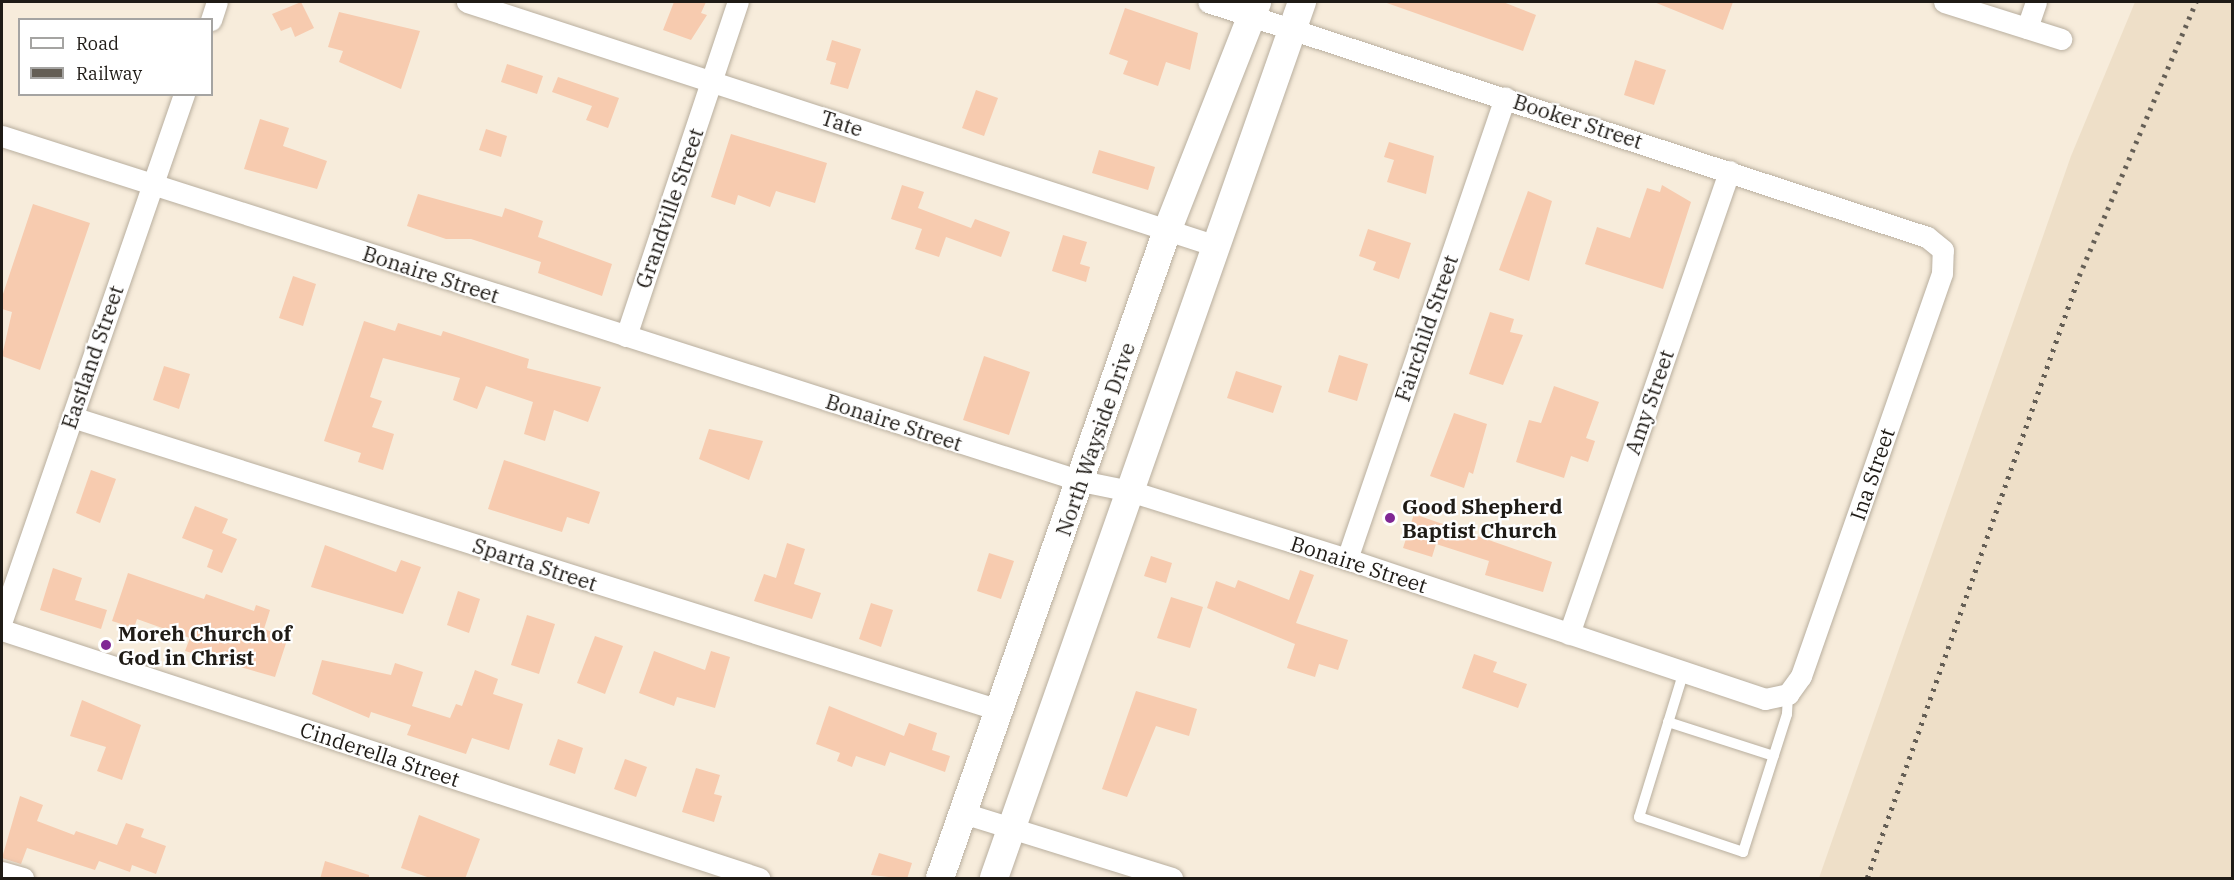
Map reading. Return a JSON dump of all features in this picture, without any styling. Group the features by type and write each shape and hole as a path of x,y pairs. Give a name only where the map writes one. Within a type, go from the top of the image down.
{"main road":[{"path":"994,879 1302,2"},
{"name":"North Wayside Drive","path":"940,879 1167,231 1254,9"}],"street":[{"path":"212,18 218,2"},
{"name":"Tate","path":"467,2 1216,246"},
{"name":"Grandville Street","path":"626,336 738,2"},
{"name":"Booker Street","path":"1208,2 1254,9 1292,28 1927,237 1943,250"},
{"path":"1944,2 2061,39"},
{"path":"2027,28 2036,2"},
{"name":"Eastland Street","path":"2,620 183,96"},
{"name":"Fairchild Street","path":"1347,559 1505,97"},
{"name":"Bonaire Street","path":"2,136 1081,481 1130,491 1347,559 1765,699 1788,694"},
{"name":"Amy Street","path":"1569,634 1729,171"},
{"name":"Ina Street","path":"1788,694 1801,676 1930,307 1943,250"},
{"name":"Sparta Street","path":"72,417 999,710"},
{"name":"Cinderella Street","path":"2,630 759,879"},
{"path":"963,813 1172,879"},
{"path":"2,872 23,879"}],"lane":[{"path":"1684,671 1638,817 1743,852 1774,756 1788,694"},
{"path":"1668,722 1774,756"}],"shaded area":[{"path":"2135,2 2232,2 2232,878 1819,878 2071,156"}],"building":[{"path":"301,2 314,28 295,37 291,27 281,31 272,14"},
{"path":"674,2 706,2 701,13 707,15 691,40 663,30"},
{"path":"1384,2 1503,2 1536,15 1523,51"},
{"path":"1654,2 1733,2 1723,30"},
{"path":"1125,8 1198,33 1190,70 1166,62 1158,86 1123,74 1128,61 1109,54"},
{"path":"339,12 420,31 401,89 339,62 343,51 328,47"},
{"path":"832,40 861,49 848,89 830,84 836,63 826,60"},
{"path":"1635,60 1666,70 1654,105 1624,95"},
{"path":"507,64 543,76 537,94 501,82"},
{"path":"558,77 619,98 608,128 586,120 592,106 552,92"},
{"path":"976,90 998,98 984,136 962,128"},
{"path":"260,119 289,128 283,146 327,161 317,189 244,169"},
{"path":"486,129 507,136 501,157 479,150"},
{"path":"731,134 827,163 815,203 776,191 770,207 738,195 735,205 711,197"},
{"path":"1389,142 1434,156 1426,194 1387,182 1394,160 1384,157"},
{"path":"1099,150 1155,167 1148,190 1092,173"},
{"path":"902,185 924,192 918,208 971,228 975,219 1010,232 1001,257 946,237 939,257 915,249 922,229 891,219"},
{"path":"1662,185 1691,202 1663,289 1585,264 1597,227 1630,238 1647,188 1660,192"},
{"path":"1528,191 1552,201 1529,281 1499,270"},
{"path":"418,194 502,217 505,208 543,221 538,237 612,264 602,296 538,273 541,262 471,239 446,239 407,226"},
{"path":"33,204 90,223 40,370 2,356 12,312 2,309 2,297"},
{"path":"1368,229 1411,243 1399,279 1373,270 1376,262 1359,256"},
{"path":"1063,235 1087,242 1080,264 1090,267 1086,282 1052,271"},
{"path":"293,276 316,284 303,326 279,318"},
{"path":"1490,312 1514,319 1510,332 1523,335 1503,385 1469,374"},
{"path":"364,321 395,331 398,323 441,336 443,331 529,359 527,368 601,387 588,422 554,410 545,441 524,434 533,402 486,386 477,409 453,400 460,378 383,358 370,397 382,401 372,427 394,434 383,470 358,462 361,453 324,441"},
{"path":"1339,355 1368,364 1357,401 1328,392"},
{"path":"984,356 1030,372 1009,435 963,420"},
{"path":"164,366 190,374 179,409 153,400"},
{"path":"1236,371 1282,386 1273,413 1227,398"},
{"path":"1554,386 1599,402 1586,438 1595,441 1588,462 1571,456 1564,478 1516,462 1529,420 1541,423"},
{"path":"1454,413 1487,424 1473,474 1469,472 1464,488 1430,476"},
{"path":"709,429 763,441 749,480 699,459"},
{"path":"504,460 600,492 589,524 567,517 562,532 488,509"},
{"path":"91,470 116,479 100,523 76,513"},
{"path":"195,506 228,519 222,533 237,539 222,573 207,567 213,550 182,538"},
{"path":"1414,514 1552,562 1543,592 1485,575 1489,561 1436,544 1432,557 1403,548"},
{"path":"787,543 805,549 794,584 821,593 812,619 754,601 764,574 776,578"},
{"path":"325,545 396,572 401,560 421,567 403,614 311,587"},
{"path":"989,553 1014,561 1001,599 977,591"},
{"path":"1151,556 1172,563 1166,583 1144,576"},
{"path":"53,568 82,578 75,600 107,610 101,629 40,610"},
{"path":"1300,570 1314,575 1296,623 1348,640 1338,670 1319,664 1315,677 1287,668 1295,644 1207,608 1216,581 1235,588 1238,580 1289,600"},
{"path":"128,573 204,599 206,594 254,611 256,605 270,610 264,629 288,637 275,677 185,651 190,638 137,619 134,628 112,621"},
{"path":"458,591 480,599 469,633 447,625"},
{"path":"1171,597 1203,607 1190,648 1157,638"},
{"path":"871,603 893,610 881,647 859,639"},
{"path":"527,615 555,624 539,674 511,665"},
{"path":"595,636 623,646 605,694 577,683"},
{"path":"654,651 705,670 711,651 730,657 715,708 677,697 674,706 639,693"},
{"path":"1474,654 1497,662 1493,672 1527,684 1518,708 1462,688"},
{"path":"322,660 391,675 395,663 423,672 412,706 450,718 456,704 462,706 475,670 498,679 493,694 523,704 509,750 472,738 466,754 407,735 411,725 371,712 369,718 312,694"},
{"path":"1136,691 1197,709 1189,736 1156,726 1127,797 1102,789"},
{"path":"82,700 141,725 122,780 97,771 106,747 70,736"},
{"path":"829,706 904,736 909,723 937,733 932,750 950,756 945,772 890,752 885,766 856,756 852,767 837,761 840,753 816,744"},
{"path":"558,739 583,748 575,774 549,765"},
{"path":"625,759 647,767 636,797 614,789"},
{"path":"696,768 720,775 714,794 722,796 714,822 682,812"},
{"path":"20,796 43,805 37,821 74,835 76,831 117,845 126,823 144,829 141,837 166,846 156,874 132,865 130,872 99,861 95,870 27,848 21,864 2,858"},
{"path":"419,815 480,839 465,879 433,879 401,868"},
{"path":"879,853 912,863 907,879 871,875"},
{"path":"325,861 369,875 369,879 320,879"}],"railway":[{"path":"1867,878 2079,276 2196,2"}],"place":[{"name":"Good Shepherd Baptist Church","path":"1390,518"},
{"name":"Moreh Church of God in Christ","path":"106,645"}]}
